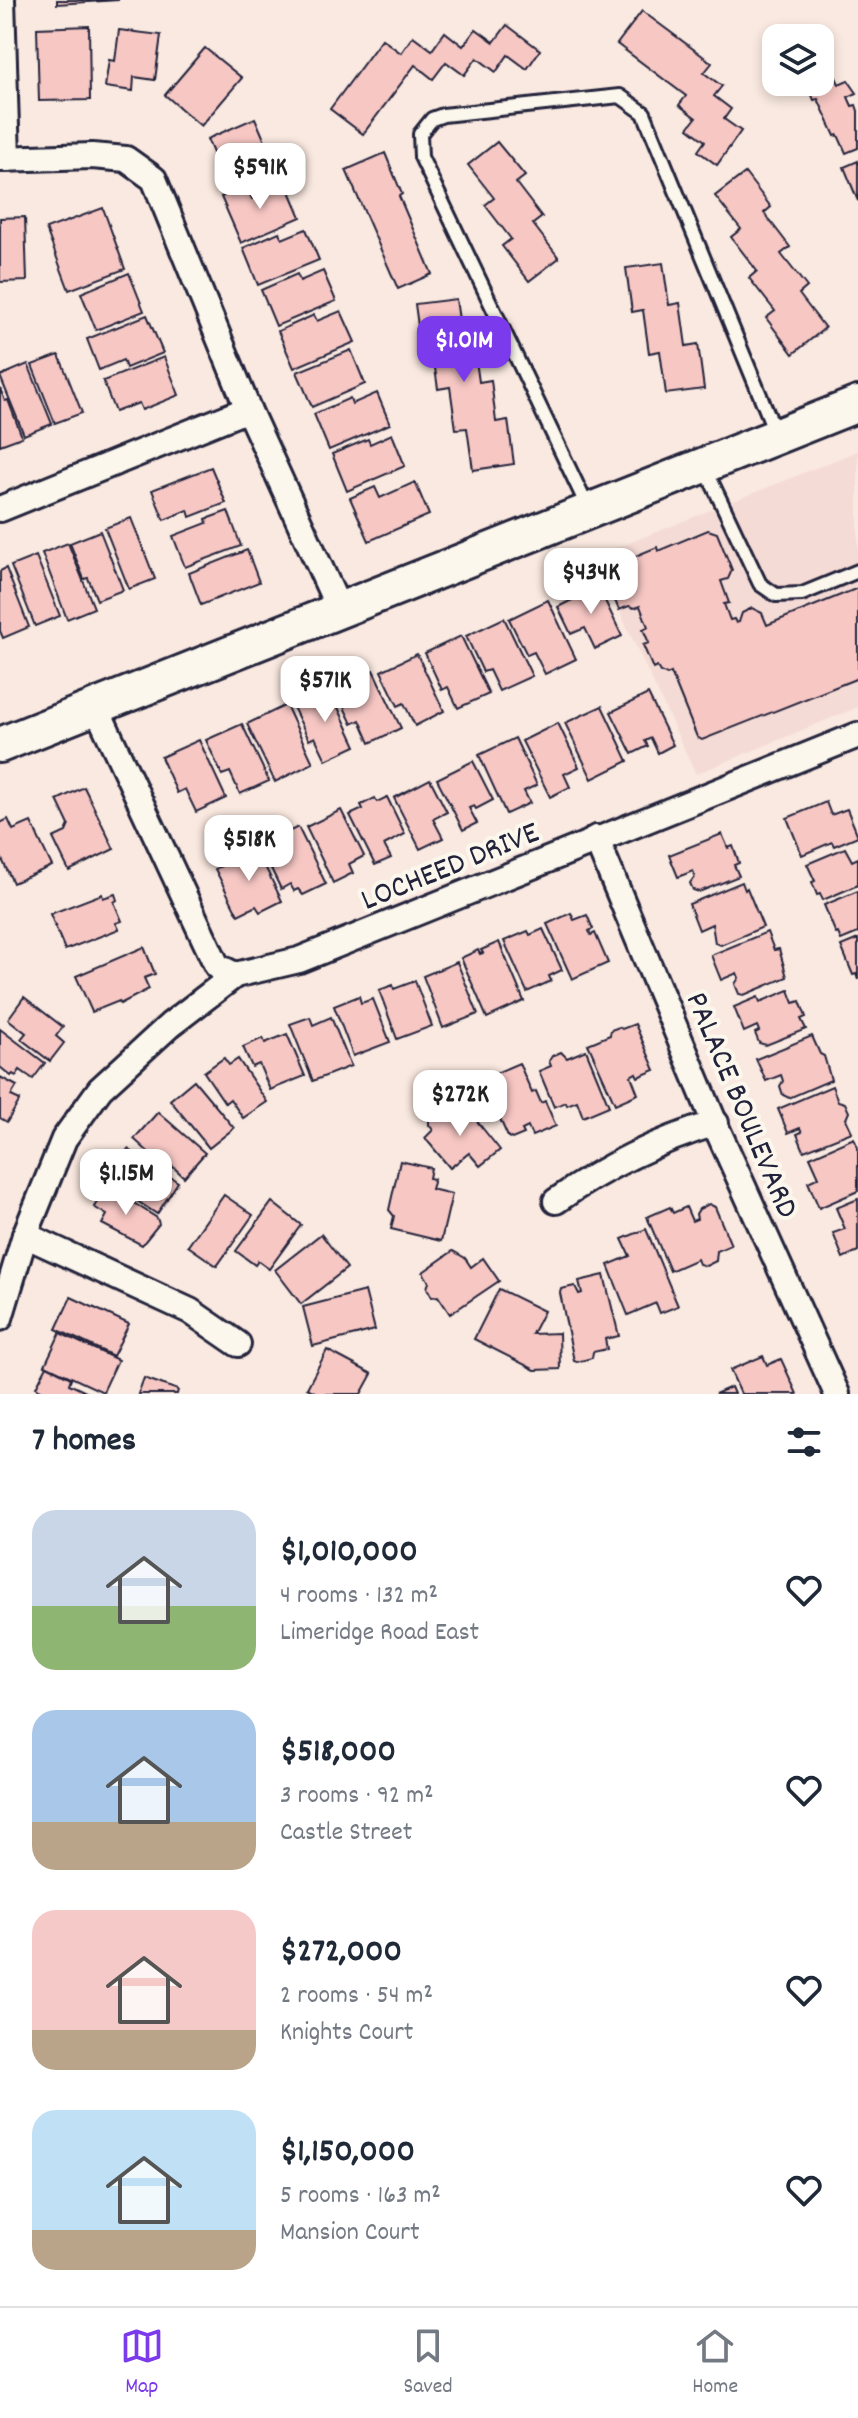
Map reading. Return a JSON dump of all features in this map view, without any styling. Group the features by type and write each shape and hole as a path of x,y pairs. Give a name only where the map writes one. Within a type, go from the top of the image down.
{"street":[{"path":"2,0 3,159 92,156 126,159 154,179 248,409 339,609"},
{"path":"0,745 858,404"},
{"path":"0,509 248,409"},
{"path":"96,707 217,966 235,975"},
{"name":"LOCHEED DRIVE","path":"0,1318 25,1235 64,1139 100,1089 170,1025 235,975 299,960 858,735"},
{"name":"PALACE BOULEVARD","path":"596,838 716,1123 837,1394"},
{"path":"556,1201 589,1177 689,1131 716,1123"},
{"path":"25,1235 190,1311 238,1344"}],"lane":[{"path":"590,511 421,157 420,134 432,119 443,115 620,96 644,113 777,435"},
{"path":"703,465 760,584 776,595 802,594 858,571"}],"shaded area":[{"path":"858,451 858,707 696,774 594,557"}],"building":[{"path":"57,0 119,0 57,4"},
{"path":"642,11 712,63 704,73 722,86 714,96 731,109 724,119 741,131 717,165 698,151 705,141 688,128 696,118 679,105 686,96 617,44"},
{"path":"507,25 540,50 527,69 508,55 496,72 477,58 464,75 446,62 433,79 415,65 363,134 330,109 382,39 401,53 413,36 432,50 445,32 463,46 476,29 494,42"},
{"path":"89,26 90,100 39,101 37,28"},
{"path":"119,30 161,35 155,80 134,77 133,91 105,87 109,60 115,61"},
{"path":"205,48 242,78 201,126 165,95"},
{"path":"834,73 839,84 848,80 857,93 848,97 858,111 858,148 846,153 818,99 814,100 812,96 834,96"},
{"path":"255,118 276,167 228,188 207,139"},
{"path":"497,142 525,176 516,183 542,217 533,224 559,258 529,281 502,246 511,239 485,205 494,198 468,165"},
{"path":"385,153 402,194 399,196 432,274 398,289 346,170"},
{"path":"858,161 858,201 844,167"},
{"path":"745,173 771,207 764,213 790,247 781,254 807,287 799,294 825,328 793,354 766,318 775,311 749,278 757,271 731,237 741,229 715,196"},
{"path":"287,184 301,217 241,243 221,197 246,186 252,199"},
{"path":"103,208 125,269 69,290 46,229"},
{"path":"25,217 27,281 0,282 0,218"},
{"path":"306,229 319,260 258,285 243,248 279,232 282,239"},
{"path":"663,263 669,305 680,303 686,346 698,344 704,389 666,394 660,351 649,353 643,310 632,312 626,268"},
{"path":"323,271 336,301 276,326 261,290 297,274 300,281"},
{"path":"129,273 144,311 96,330 81,293"},
{"path":"456,299 462,341 473,339 479,382 491,380 496,422 508,420 514,464 473,470 467,428 456,429 450,387 438,389 432,347 421,348 415,304"},
{"path":"341,311 355,342 294,368 278,331 314,315 317,321"},
{"path":"147,315 163,353 126,368 123,360 99,370 87,339"},
{"path":"351,350 365,384 312,407 297,372"},
{"path":"59,355 82,413 55,423 32,365"},
{"path":"164,357 179,395 142,410 139,403 115,412 103,381"},
{"path":"28,364 52,424 24,435 0,376"},
{"path":"0,388 22,437 0,445"},
{"path":"377,393 390,424 329,450 314,414 350,398 352,404"},
{"path":"392,434 405,466 347,491 332,454 368,439 370,444"},
{"path":"211,467 226,503 190,517 188,510 164,520 152,490"},
{"path":"415,482 429,515 369,541 350,498 375,487 380,498"},
{"path":"228,511 241,546 185,567 173,536"},
{"path":"131,518 155,579 129,589 105,528"},
{"path":"708,530 717,533 732,570 728,579 721,581 729,603 724,604 730,620 734,619 736,623 742,613 752,608 762,613 767,625 858,588 858,678 702,740 697,737 671,673 660,672 657,667 653,669 643,645 649,643 643,629 648,627 640,606 619,610 605,577 615,570 616,564"},
{"path":"100,531 123,590 97,600 88,578 84,579 70,543"},
{"path":"68,543 94,608 67,619 42,553"},
{"path":"247,550 259,582 201,605 189,573"},
{"path":"36,556 60,616 35,626 11,566"},
{"path":"6,568 29,627 3,638 0,631 0,571"},
{"path":"596,582 622,636 595,649 585,628 571,634 558,607 574,599 572,594"},
{"path":"548,600 576,659 545,674 534,652 527,655 509,619"},
{"path":"504,618 532,676 499,691 489,670 483,672 466,636"},
{"path":"461,636 489,694 458,708 448,687 442,690 425,653"},
{"path":"417,654 444,711 415,726 404,703 398,706 381,671"},
{"path":"373,670 401,728 370,743 360,720 352,724 335,688"},
{"path":"329,688 356,746 326,760 315,737 309,740 292,705"},
{"path":"648,694 673,745 658,753 651,738 645,741 648,746 632,754 611,712"},
{"path":"286,705 313,763 275,782 247,724"},
{"path":"602,706 628,761 592,779 565,723"},
{"path":"558,723 579,767 564,774 570,787 550,797 522,741"},
{"path":"242,724 269,781 240,794 230,772 222,775 206,740"},
{"path":"515,738 537,785 524,791 530,803 506,814 479,755"},
{"path":"199,740 226,798 196,812 185,789 177,793 161,757"},
{"path":"473,761 493,800 476,809 474,806 469,808 477,823 463,830 437,779"},
{"path":"430,779 447,812 433,819 443,838 420,849 394,798"},
{"path":"84,787 114,849 69,871 53,838 66,832 69,825 57,800"},
{"path":"387,797 405,834 384,845 391,858 375,865 350,815 375,798 377,802"},
{"path":"826,802 831,815 847,809 858,836 834,846 832,842 802,855 787,818"},
{"path":"341,810 364,856 349,864 353,873 333,883 306,827"},
{"path":"8,819 13,830 31,822 52,866 13,883 0,855 0,823"},
{"path":"298,827 326,884 303,895 298,889 294,891 290,884 281,889 260,846"},
{"path":"722,834 728,848 733,846 739,863 734,865 739,876 699,892 693,890 690,883 695,876 693,871 678,877 669,855"},
{"path":"256,848 282,901 260,912 256,906 238,915 215,869"},
{"path":"845,848 852,861 858,858 858,885 823,900 820,894 817,895 807,864"},
{"path":"742,882 763,927 721,945 715,943 712,924 699,930 689,904"},
{"path":"858,891 858,933 841,940 824,905"},
{"path":"102,894 103,898 115,894 117,900 114,902 122,921 116,923 119,929 65,950 50,914"},
{"path":"571,913 574,920 587,915 593,929 589,931 591,935 595,933 608,963 572,979 547,924"},
{"path":"543,929 562,970 549,976 551,981 527,992 504,941 528,931 530,935"},
{"path":"767,932 774,950 779,949 787,977 744,995 739,994 735,984 739,978 737,973 721,980 711,955"},
{"path":"858,939 858,980 841,946"},
{"path":"499,942 524,1001 487,1018 461,958 478,950 480,954 483,953 481,950"},
{"path":"144,947 155,974 144,978 149,989 120,1004 119,1001 92,1012 76,976"},
{"path":"457,962 478,1014 443,1028 423,976"},
{"path":"415,981 432,1026 397,1039 379,990 393,985 394,989"},
{"path":"789,990 794,1003 800,1001 806,1017 801,1019 806,1029 766,1045 759,1043 755,1033 759,1031 757,1026 744,1032 734,1007 758,997 760,1002"},
{"path":"359,996 361,1003 373,999 390,1042 353,1056 334,1006"},
{"path":"24,997 63,1027 56,1036 64,1043 50,1061 21,1039 26,1033 8,1019"},
{"path":"310,1017 313,1025 331,1017 351,1066 313,1081 290,1024"},
{"path":"635,1024 655,1070 638,1077 636,1073 631,1076 638,1094 615,1104 588,1044 610,1035 611,1030"},
{"path":"0,1029 45,1063 33,1079 20,1070 16,1076 11,1076 0,1067"},
{"path":"287,1034 305,1076 270,1090 259,1064 252,1067 243,1047 263,1038 265,1043"},
{"path":"812,1036 820,1054 824,1056 831,1080 789,1098 783,1095 781,1075 766,1081 756,1059"},
{"path":"586,1050 609,1106 583,1117 577,1101 554,1107 539,1071 551,1066 549,1061 552,1056 561,1052 567,1058"},
{"path":"224,1058 229,1065 238,1059 267,1102 243,1118 230,1099 225,1103 204,1072"},
{"path":"519,1063 532,1093 536,1091 541,1103 545,1101 556,1126 532,1136 528,1127 522,1130 524,1134 512,1139 508,1137 482,1079"},
{"path":"0,1077 17,1086 11,1096 20,1100 7,1122 0,1118"},
{"path":"194,1080 234,1128 209,1148 170,1100"},
{"path":"832,1086 838,1101 845,1103 849,1112 846,1119 852,1132 804,1151 797,1134 802,1132 800,1128 788,1133 778,1109"},
{"path":"464,1105 500,1150 480,1166 469,1153 450,1168 425,1138 433,1130 429,1118 437,1111 443,1111 448,1118"},
{"path":"158,1112 205,1153 184,1177 171,1165 167,1169 134,1139"},
{"path":"854,1138 858,1148 858,1191 819,1208 808,1182 819,1177 810,1157"},
{"path":"128,1149 178,1182 157,1214 107,1181"},
{"path":"400,1161 431,1168 429,1178 434,1179 431,1189 452,1194 441,1241 391,1229 394,1216 389,1210"},
{"path":"107,1186 157,1218 159,1224 142,1245 102,1224 107,1215 94,1207"},
{"path":"224,1195 253,1215 217,1266 188,1246"},
{"path":"858,1199 858,1251 843,1258 833,1233 845,1229 836,1208"},
{"path":"272,1202 301,1225 269,1269 258,1261 255,1265 236,1251"},
{"path":"709,1204 715,1207 731,1245 717,1251 716,1261 706,1266 699,1264 697,1259 670,1271 647,1217 670,1207 673,1213 686,1207 692,1221 697,1219 699,1209"},
{"path":"646,1229 678,1306 660,1313 656,1303 628,1315 608,1265 630,1256 622,1239"},
{"path":"321,1234 347,1268 301,1304 275,1270"},
{"path":"453,1251 465,1258 471,1267 483,1258 499,1281 450,1314 438,1296 432,1297 423,1272"},
{"path":"604,1275 619,1336 605,1339 607,1349 593,1352 592,1358 577,1362 574,1361 561,1289 575,1286 579,1294 582,1293 579,1281"},
{"path":"499,1289 544,1311 532,1334 559,1333 560,1369 535,1370 474,1339"},
{"path":"365,1291 375,1330 313,1346 303,1307"},
{"path":"71,1297 129,1324 113,1356 56,1329"},
{"path":"60,1333 118,1360 103,1392 45,1365"},
{"path":"327,1350 372,1374 361,1394 318,1394 307,1388"},
{"path":"763,1356 767,1365 781,1359 797,1394 741,1394 730,1370"},
{"path":"47,1366 71,1378 69,1384 90,1394 43,1394 36,1387"},
{"path":"144,1378 178,1390 177,1394 138,1394"},
{"path":"731,1387 734,1394 715,1394"}]}
